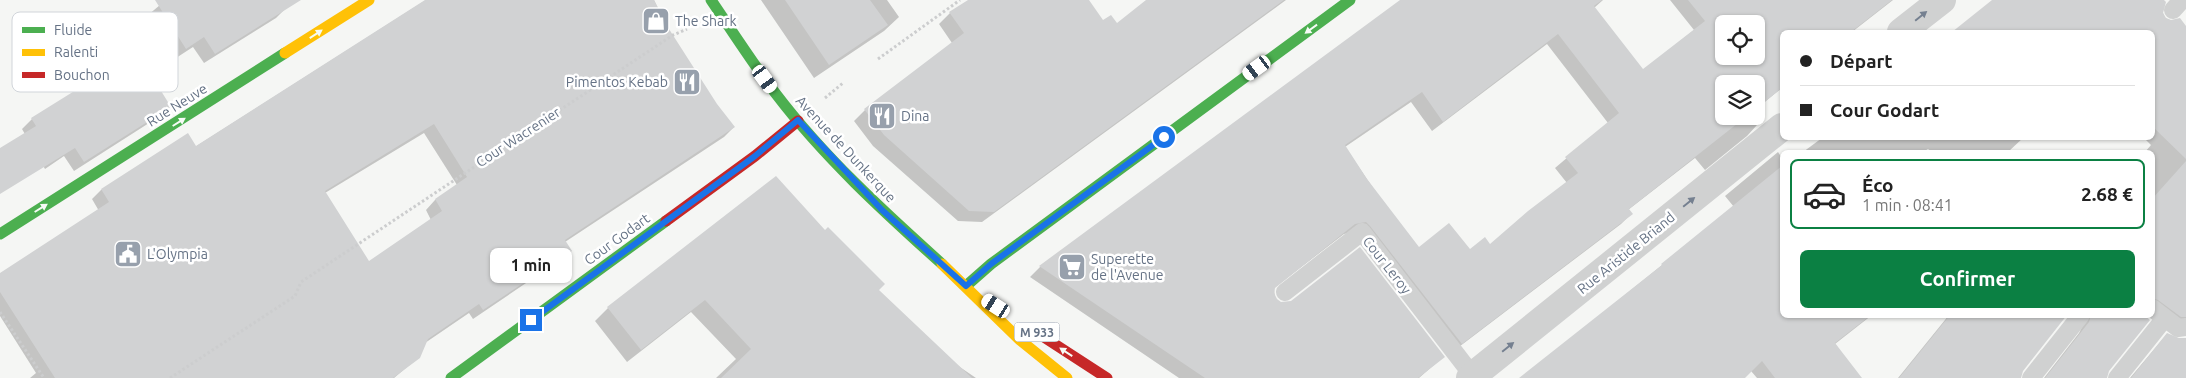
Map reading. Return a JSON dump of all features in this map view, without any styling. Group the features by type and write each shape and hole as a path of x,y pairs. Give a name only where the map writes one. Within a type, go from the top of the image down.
{"street":[{"name":"Rue Neuve","path":"0,234 369,0"},
{"name":"Avenue de Dunkerque","path":"711,0 756,66 798,120 882,210 966,286 1020,340 1067,378"},
{"name":"Avenue de Dunkerque","path":"717,0 722,16"},
{"path":"966,286 991,264 1350,0"},
{"path":"1904,30 1942,0"},
{"name":"Cour Godart","path":"451,378 755,156 798,120"},
{"name":"Rue Aristide Briand","path":"1471,377 1780,130"},
{"name":"Avenue de Dunkerque","path":"966,286 1107,378"}],"lane":[{"name":"Cour Leroy","path":"1285,292 1362,232 1471,377"},
{"path":"2117,378 2159,313 2178,328 2186,327"},
{"path":"2031,378 2079,318"}],"path":[{"path":"878,59 960,0"},
{"name":"Cour Wacrenier","path":"170,378 295,296 301,282 673,35 722,16"},
{"path":"0,312 44,378"}],"building":[{"path":"155,0 301,0 215,54 204,37 186,49 178,36 178,12 163,12"},
{"path":"425,0 654,0 669,29 717,104 735,127 565,240 572,251 483,310 479,304 428,339 420,358 393,378 55,378 0,292 0,273 109,202 101,189 188,133 196,146","holes":["434,124 467,177 435,199 442,211 369,261 325,191"]},
{"path":"785,0 870,0 888,25 829,65"},
{"path":"968,0 1089,0 1103,20 1111,15 1117,23 1146,0 1284,0 994,212 969,211 884,135 864,109 964,33 949,12"},
{"path":"1400,0 1602,0 1594,6 1643,69 1705,21 1688,0 1892,0 1854,30 1780,30 1780,90 1765,102 1765,75 1715,75 1715,125 1736,125 1629,209 1633,214 1462,344 1366,222 1355,224 1275,288 1274,293 1277,299 1281,302 1291,301 1360,247 1445,357 1418,378 1205,378 1039,266","holes":["1558,34 1619,113 1565,157 1578,173 1528,211 1490,244 1485,237 1470,249 1449,223 1419,247 1367,179 1345,145 1422,92 1443,122"]},
{"path":"1992,0 2164,0 2166,2 2163,13 2166,18 2171,20 2180,18 2186,26 2186,159 2155,129 2155,30 1954,30"},
{"path":"73,92 162,92 171,107 84,162 75,148 0,194 0,148 36,126 31,118"},
{"path":"2186,161 2186,317 2181,317 2155,299 2155,196"},
{"path":"1780,168 1780,318 1867,318 1835,343 1862,378 1775,378 1762,361 1745,378 1519,378"},
{"path":"776,176 825,230 828,227 885,284 879,290 972,378 721,378 751,349 705,300 641,350 607,307"},
{"path":"1948,318 2065,318 2023,371 2021,378 1899,378"},
{"path":"2090,318 2148,318 2150,320 2109,371 2107,378 2045,378"},
{"path":"2167,333 2179,338 2186,338 2186,378 2131,378"}],"traffic: fast":[{"path":"711,0 767,83 814,140 876,204 942,264"},
{"path":"966,286 991,264 1350,0"},
{"path":"0,234 285,53"},
{"path":"451,378 666,221"}],"traffic: slow":[{"path":"285,53 369,0"},
{"path":"942,264 1020,340 1067,378"}],"traffic: jam":[{"path":"666,221 755,156 798,121"},
{"path":"1033,330 1107,378"}],"place":[{"name":"The Shark","path":"656,21"},
{"name":"Pimentos Kebab","path":"687,82"},
{"name":"Dina","path":"882,116"},
{"name":"L'Olympia","path":"128,254"},
{"name":"Superette de l'Avenue","path":"1072,267"}],"route":[{"path":"531,320 755,156 798,120 882,210 966,286 991,264 1164,137"}]}
